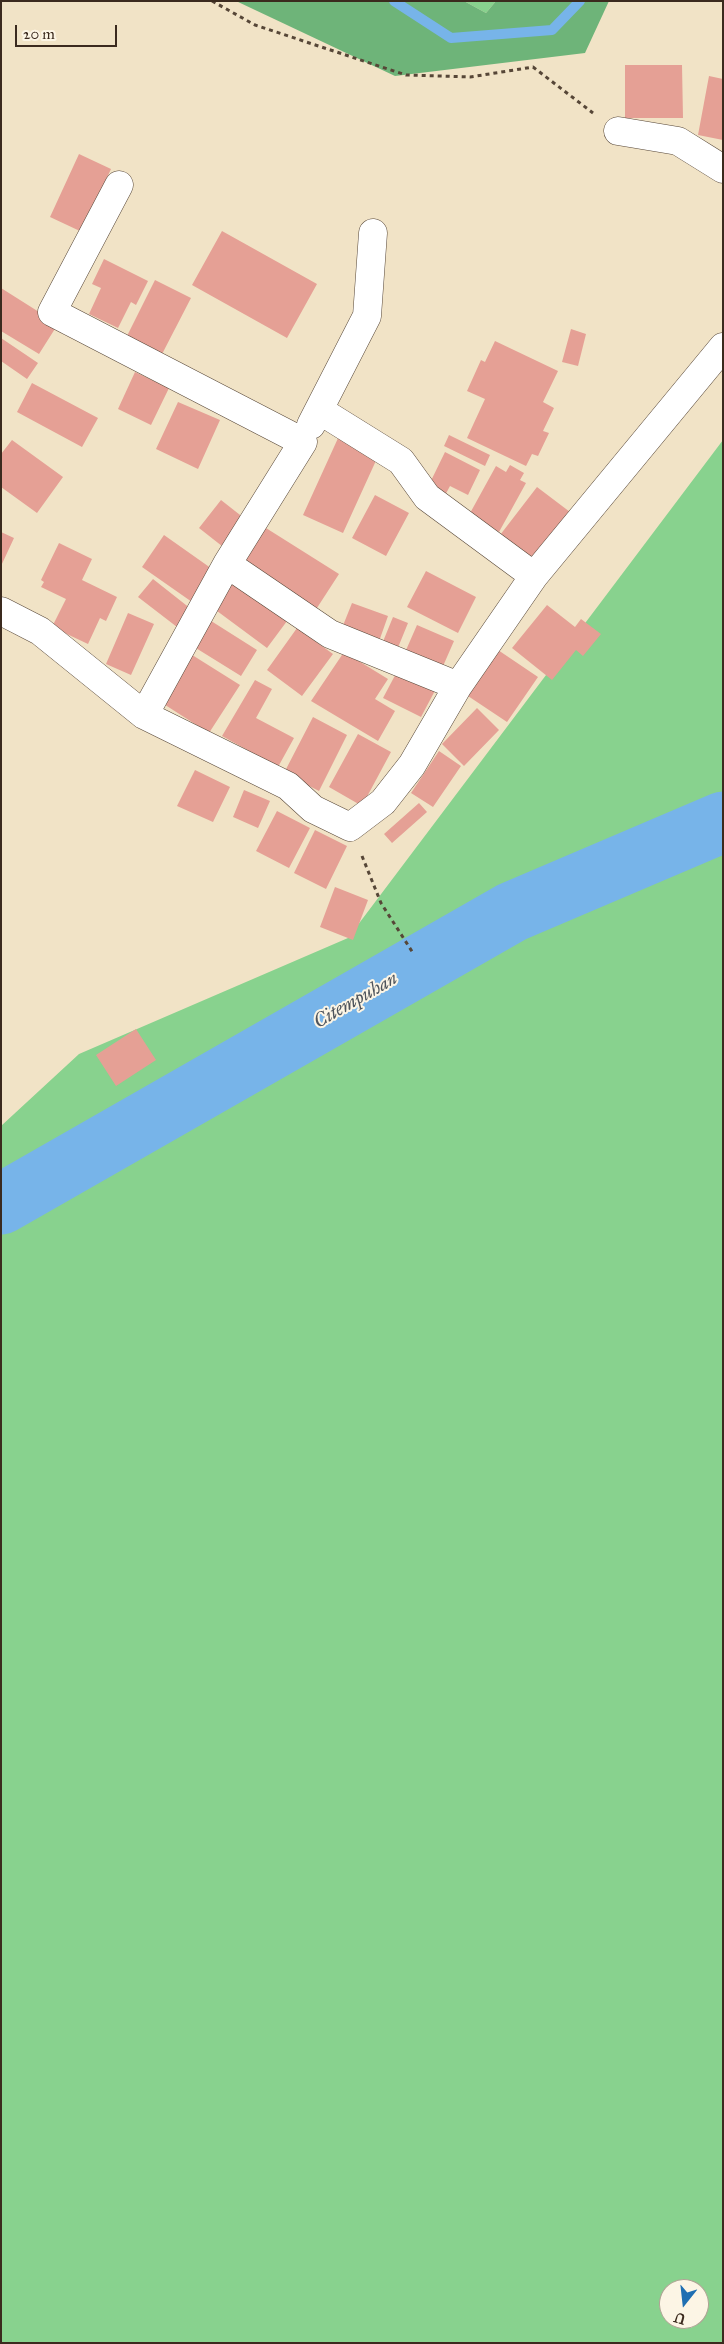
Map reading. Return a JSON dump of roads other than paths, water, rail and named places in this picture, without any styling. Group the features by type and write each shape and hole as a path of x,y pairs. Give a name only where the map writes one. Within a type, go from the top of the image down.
{"street":[{"path":"618,131 678,141 723,169"},
{"path":"119,185 52,312 303,442"},
{"path":"144,715 228,564 303,442 367,316 373,233"},
{"path":"1,611 40,632 144,715 288,786 313,809 350,827 383,802 412,765 458,686 534,576 723,347"},
{"path":"319,410 402,461 427,497 534,576"},
{"path":"228,564 330,634 458,686"}],"waterway":[{"path":"394,1 451,38 552,30 580,1"},
{"name":"Citempuhan","path":"1,1204 512,912 723,822"}]}
